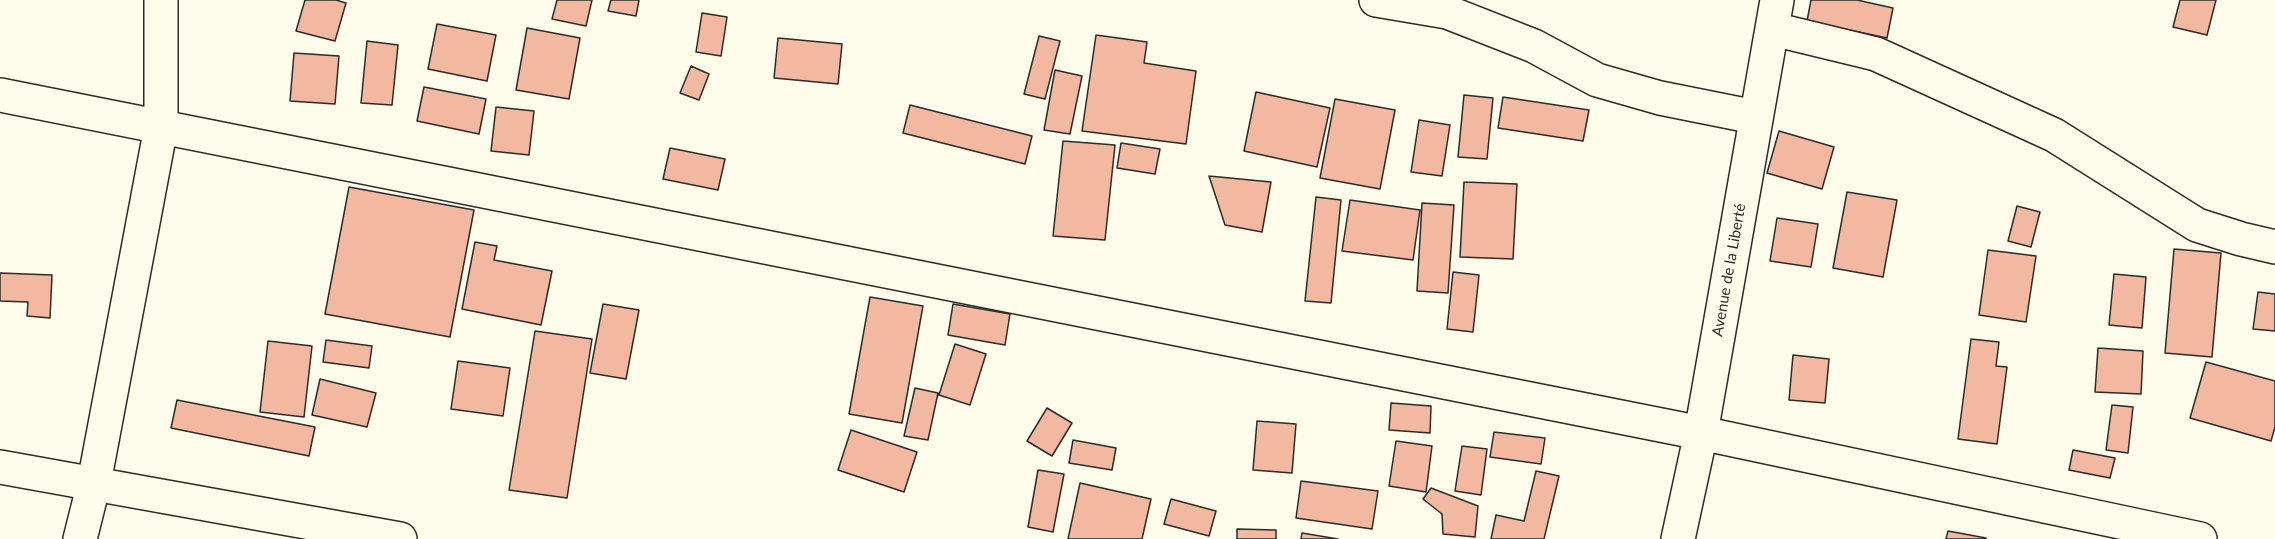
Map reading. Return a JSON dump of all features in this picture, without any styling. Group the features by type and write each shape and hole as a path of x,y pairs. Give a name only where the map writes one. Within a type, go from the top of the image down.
{"street":[{"path":"81,539 94,483 161,127 161,0"},
{"path":"1376,0 1447,12 1534,46 1597,80 1660,98 1755,117"},
{"path":"1775,14 1876,54 2054,135 2197,225 2275,247"},
{"name":"Avenue de la Liberté","path":"1678,539 1701,433 1775,14"},
{"path":"0,95 1701,433 2200,539"},
{"path":"0,467 400,539"}],"building":[{"path":"305,0 336,0 346,3 335,41 296,31"},
{"path":"557,0 592,0 586,26 552,19"},
{"path":"611,0 639,0 636,16 608,11"},
{"path":"1811,0 1857,0 1893,8 1887,38 1807,21"},
{"path":"2180,0 2216,0 2207,35 2173,27"},
{"path":"702,13 727,17 721,56 696,52"},
{"path":"437,24 496,35 487,81 428,69"},
{"path":"527,28 580,38 569,99 516,90"},
{"path":"1096,35 1147,42 1144,63 1196,71 1186,144 1082,131"},
{"path":"1039,36 1060,41 1045,99 1024,94"},
{"path":"778,38 842,44 838,84 774,78"},
{"path":"367,41 398,45 392,105 361,103"},
{"path":"294,53 339,56 335,104 290,101"},
{"path":"691,66 709,74 699,100 680,93"},
{"path":"1055,70 1082,76 1070,134 1044,130"},
{"path":"424,87 486,99 479,134 417,121"},
{"path":"1256,92 1330,108 1317,167 1244,151"},
{"path":"1464,95 1493,98 1487,159 1458,157"},
{"path":"1503,97 1589,110 1583,141 1498,128"},
{"path":"1335,99 1395,110 1380,189 1320,178"},
{"path":"910,105 1032,136 1025,164 903,133"},
{"path":"496,107 534,111 529,155 491,151"},
{"path":"1419,120 1450,125 1442,176 1411,172"},
{"path":"1779,131 1834,147 1822,189 1767,173"},
{"path":"1063,141 1115,145 1105,240 1053,236"},
{"path":"1121,143 1160,149 1155,174 1117,168"},
{"path":"670,148 725,159 718,190 663,179"},
{"path":"1209,176 1271,182 1262,232 1225,225"},
{"path":"1464,182 1517,184 1513,259 1460,257"},
{"path":"349,187 474,210 450,337 325,314"},
{"path":"1847,192 1897,200 1883,277 1833,268"},
{"path":"1316,197 1341,200 1331,303 1305,301"},
{"path":"1350,200 1420,210 1413,260 1342,251"},
{"path":"1422,203 1454,205 1448,293 1417,291"},
{"path":"2017,206 2040,212 2031,247 2008,241"},
{"path":"1777,218 1818,224 1811,267 1770,261"},
{"path":"475,242 497,246 494,260 552,271 541,325 462,309"},
{"path":"2174,249 2221,253 2212,357 2165,353"},
{"path":"1988,250 2036,256 2026,322 1979,315"},
{"path":"1453,272 1479,275 1473,332 1447,329"},
{"path":"0,273 52,275 50,318 27,316 28,302 0,301"},
{"path":"2114,274 2146,277 2142,328 2109,325"},
{"path":"2258,292 2275,294 2275,331 2253,329"},
{"path":"870,297 923,306 902,423 849,414"},
{"path":"603,304 639,310 626,379 590,373"},
{"path":"953,304 1010,314 1005,345 948,335"},
{"path":"535,331 592,339 567,498 509,490"},
{"path":"1971,339 1999,342 1996,366 2007,367 1997,444 1958,439"},
{"path":"326,340 372,346 369,368 323,362"},
{"path":"268,341 312,346 304,417 260,412"},
{"path":"955,344 986,354 970,405 939,395"},
{"path":"2098,348 2143,351 2141,394 2095,392"},
{"path":"1793,355 1829,359 1825,403 1789,400"},
{"path":"458,361 510,368 503,416 451,409"},
{"path":"2206,362 2275,381 2275,427 2271,441 2190,418"},
{"path":"320,379 376,393 367,427 312,415"},
{"path":"915,388 938,393 928,440 904,436"},
{"path":"177,400 315,427 309,456 171,428"},
{"path":"1391,403 1431,406 1430,433 1389,430"},
{"path":"2112,405 2133,407 2128,453 2106,450"},
{"path":"1047,408 1072,423 1052,456 1027,441"},
{"path":"1257,421 1296,424 1292,473 1253,470"},
{"path":"851,430 917,452 904,492 838,470"},
{"path":"1494,432 1545,438 1541,464 1490,457"},
{"path":"1073,440 1116,448 1112,470 1069,463"},
{"path":"1396,441 1432,446 1426,492 1389,486"},
{"path":"1462,446 1487,449 1481,495 1455,491"},
{"path":"2073,450 2115,458 2110,478 2069,470"},
{"path":"1038,470 1064,474 1053,532 1028,527"},
{"path":"1536,471 1559,476 1544,539 1491,539 1496,515 1524,521"},
{"path":"1301,481 1378,491 1372,529 1296,518"},
{"path":"1080,483 1151,499 1142,539 1068,539"},
{"path":"1431,488 1478,506 1475,537 1443,534 1442,514 1423,499"},
{"path":"1171,499 1216,511 1209,536 1164,524"},
{"path":"1237,529 1276,530 1276,539 1237,539"},
{"path":"1948,531 1986,538 1986,539 1946,539"},
{"path":"1302,533 1338,539 1301,539"}]}
